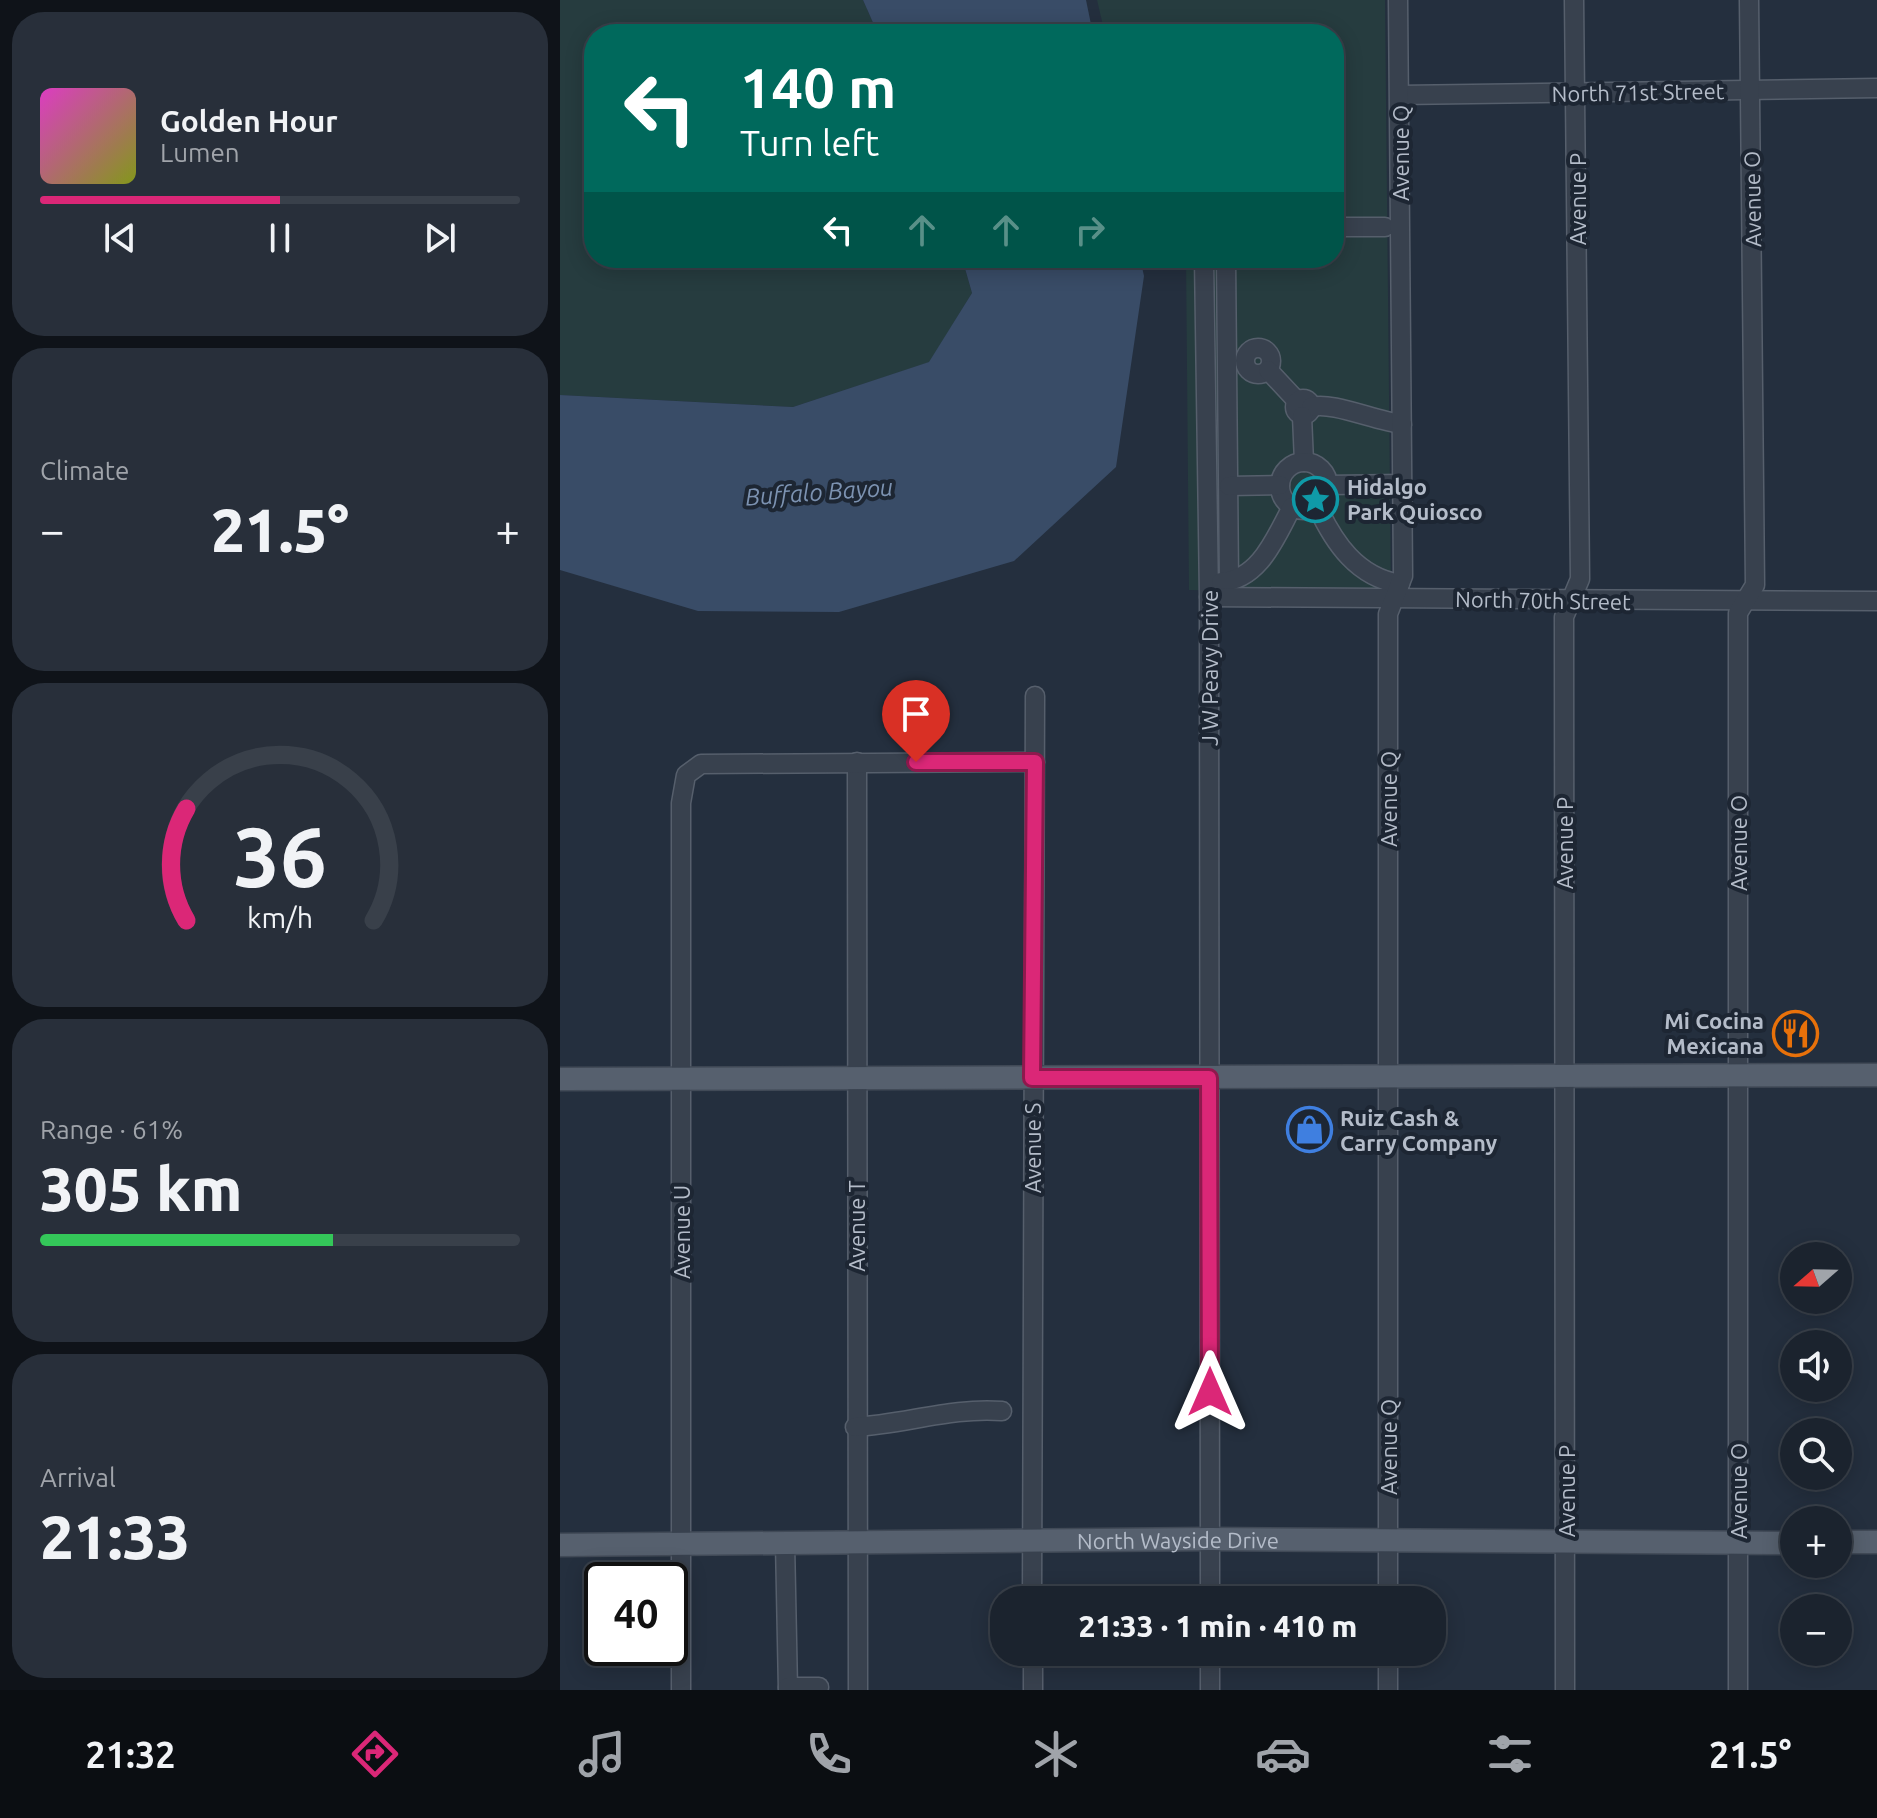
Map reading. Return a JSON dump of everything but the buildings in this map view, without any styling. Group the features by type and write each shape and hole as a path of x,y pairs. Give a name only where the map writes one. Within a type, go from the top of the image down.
{"main road":[{"path":"560,1079 857,1075 1387,1079 1877,1075"},
{"name":"North Wayside Drive","path":"560,1545 1210,1539 1780,1543"},
{"path":"1852,1542 1877,1542"}],"street":[{"name":"Avenue Q","path":"1388,1586 1388,614 1403,576 1398,0"},
{"name":"Avenue P","path":"1565,1690 1564,617 1580,579 1574,0"},
{"name":"Avenue O","path":"1738,1690 1738,613 1755,585 1749,0"},
{"name":"North 71st Street","path":"1400,95 1877,88"},
{"path":"1344,227 1385,227"},
{"name":"J W Peavy Drive","path":"1204,268 1209,590 1210,1586"},
{"path":"1226,268 1229,581"},
{"path":"1268,370 1303,408 1304,462"},
{"path":"1303,408 1331,404 1361,417 1402,424"},
{"path":"1304,462 1322,470 1328,485 1317,506 1305,510 1292,507 1283,497 1280,485 1286,470 1304,462"},
{"path":"1328,485 1403,484"},
{"path":"1229,486 1280,485"},
{"path":"1317,506 1348,558 1397,591"},
{"path":"1209,590 1236,581 1260,561 1292,507"},
{"name":"North 70th Street","path":"1209,590 1397,591 1571,601 1877,601"},
{"name":"Avenue S","path":"1032,1586 1035,696"},
{"path":"857,762 1035,762"},
{"name":"Avenue U","path":"681,1690 681,803 686,775 701,764 857,762"},
{"name":"Avenue T","path":"857,762 855,1427 858,1690"},
{"path":"855,1427 896,1425 975,1408 1002,1411"},
{"path":"785,1542 788,1689 819,1687"},
{"path":"1033,1666 1033,1690"},
{"path":"1210,1666 1210,1690"},
{"path":"1388,1666 1388,1690"}],"green space":[{"path":"560,0 863,0 874,24 584,24 584,268 965,268 972,293 930,362 793,407 560,395"},
{"path":"1097,0 1385,0 1391,593 1189,590 1186,268 1344,268 1344,24 1103,24"}],"water":[{"path":"863,0 1086,0 1091,24 874,24"},
{"name":"Buffalo Bayou","path":"965,268 1142,268 1144,276 1116,467 1014,561 839,612 698,611 560,570 560,395 793,407 929,362 972,293"}],"place":[{"name":"Hidalgo Park Quiosco","path":"1316,499"},
{"name":"Mi Cocina Mexicana","path":"1795,1033"},
{"name":"Ruiz Cash & Carry Company","path":"1309,1130"}],"route":[{"path":"916,762 1035,762 1032,1078 1209,1078 1210,1392"}]}
